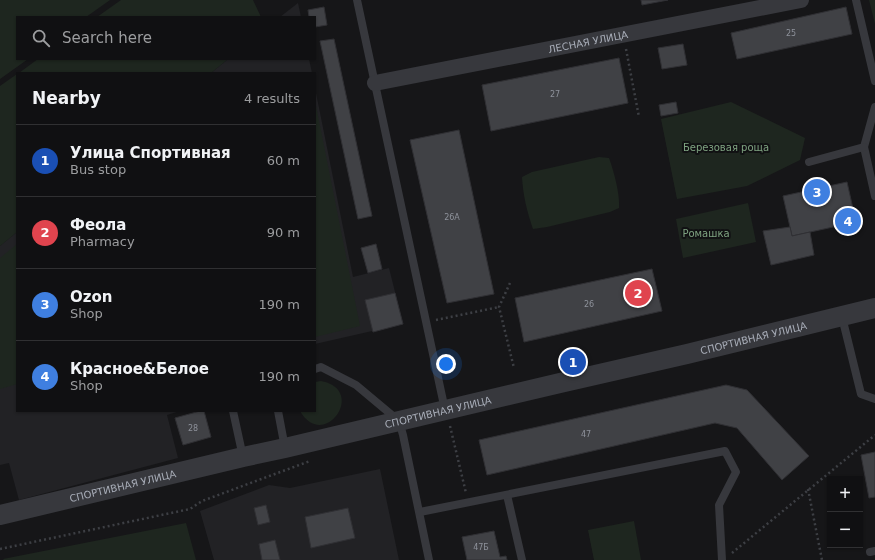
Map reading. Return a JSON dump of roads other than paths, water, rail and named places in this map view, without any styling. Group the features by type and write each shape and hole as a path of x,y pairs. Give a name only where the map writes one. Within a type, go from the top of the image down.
{"street":[{"name":"ЛЕСНАЯ УЛИЦА","path":"375,83 801,0"},
{"name":"СПОРТИВНАЯ УЛИЦА","path":"0,515 399,421 447,418 560,382 687,354 875,308"}],"lane":[{"path":"357,0 447,418"},
{"path":"856,0 875,81"},
{"path":"875,107 864,147 875,196"},
{"path":"809,162 864,147"},
{"path":"842,316 861,394 875,399"},
{"path":"316,369 322,367 356,385 399,421 420,512 429,560"},
{"path":"233,412 243,457"},
{"path":"278,412 285,448"},
{"path":"420,512 725,451 736,472 719,505 726,557"},
{"path":"507,495 522,560"}],"place":[{"name":"Ozon","path":"817,192"},
{"name":"Красное&Белое","path":"848,221"},
{"name":"Феола","path":"638,293"},
{"name":"Улица Спортивная","path":"573,362"}],"park label":[{"name":"Березовая роща","path":"726,147"},
{"name":"Ромашка","path":"706,233"}]}
